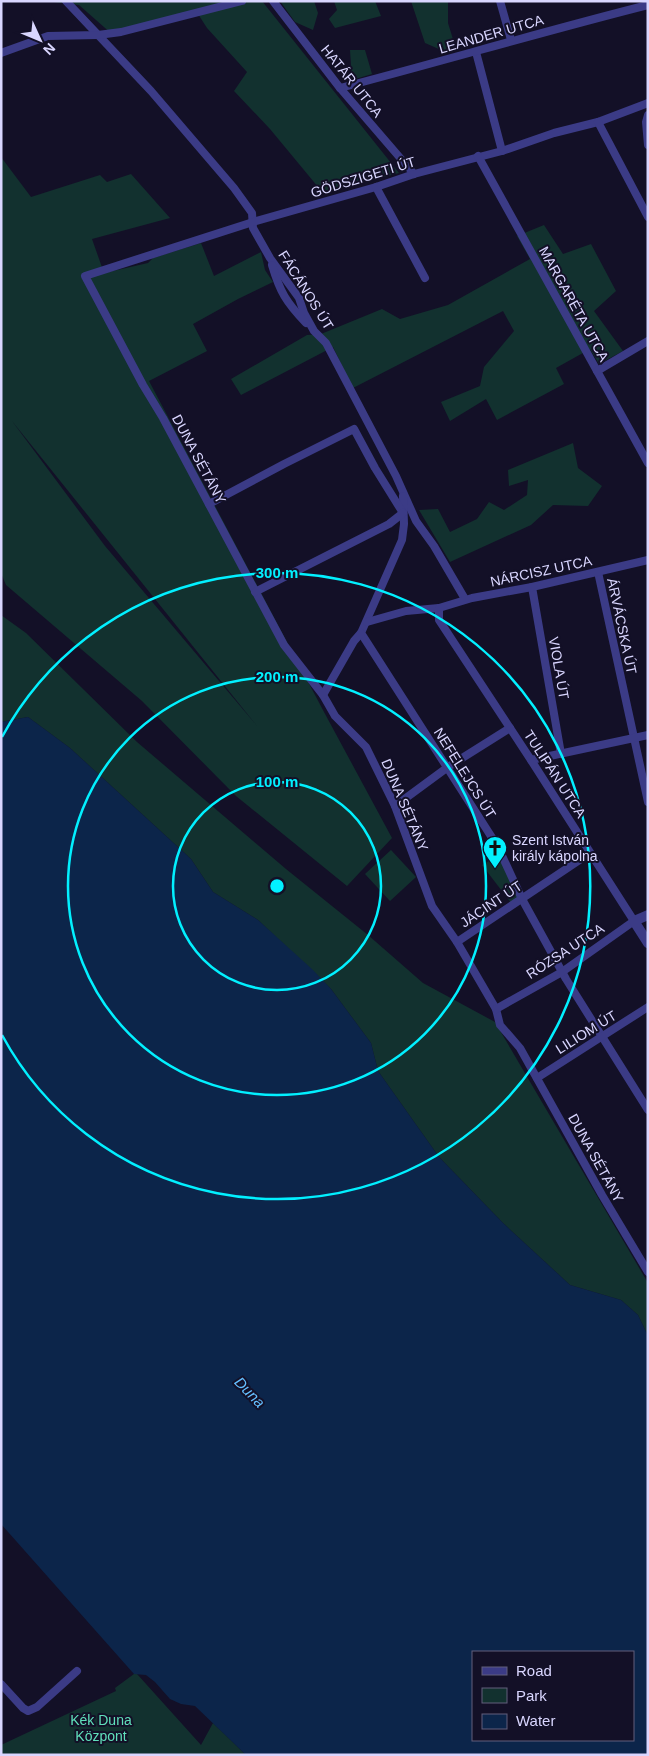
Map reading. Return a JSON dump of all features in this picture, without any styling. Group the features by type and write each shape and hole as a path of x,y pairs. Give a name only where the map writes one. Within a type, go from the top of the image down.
{"street":[{"name":"FÁCÁNOS ÚT","path":"66,1 151,91 234,188 252,213 253,228 270,258 299,298 304,313 314,331 326,343 396,476 416,521 434,546 465,599"},
{"path":"1,53 48,36 98,35 121,32 242,1"},
{"name":"HATÁR UTCA","path":"273,1 340,88 414,174"},
{"path":"500,1 511,40"},
{"name":"LEANDER UTCA","path":"340,88 476,52 632,5 648,5"},
{"path":"476,52 502,150"},
{"name":"GÖDSZIGETI ÚT","path":"85,276 254,222 502,150 554,133 598,122 648,103"},
{"path":"648,114 646,122 648,144"},
{"path":"598,122 648,217"},
{"name":"MARGARÉTA UTCA","path":"478,156 648,463"},
{"path":"376,187 425,278"},
{"path":"270,258 283,296 314,331"},
{"name":"DUNA SÉTÁNY","path":"85,276 284,645 323,694 335,716 366,747 395,806 432,906 496,1009 500,1025 520,1048 602,1195 648,1272"},
{"path":"597,371 648,341"},
{"path":"208,504 354,429 375,468 403,513 416,521"},
{"path":"323,694 361,632 402,540 404,524 403,493"},
{"path":"255,592 389,524 403,513"},
{"name":"NÁRCISZ UTCA","path":"366,622 406,611 439,608 465,599 532,587 648,560"},
{"name":"ÁRVÁCSKA ÚT","path":"598,572 648,802"},
{"name":"VIOLA ÚT","path":"532,587 561,754"},
{"name":"TULIPÁN UTCA","path":"439,608 439,620 648,943"},
{"name":"NEFELEJCS ÚT","path":"361,632 498,847 522,899 562,972 648,1110"},
{"path":"395,806 448,767 510,728"},
{"path":"531,760 648,735"},
{"name":"JÁCINT ÚT","path":"456,942 590,853"},
{"name":"RÓZSA UTCA","path":"496,1009 562,972 634,921 648,915"},
{"name":"LILIOM ÚT","path":"537,1078 648,1007"},
{"path":"1,1684 28,1711 37,1706 78,1670"}],"green space":[{"path":"45,1 262,1 399,173 323,193 270,129 234,91 247,72 207,28 198,14 113,35 79,5"},
{"path":"280,1 314,1 318,13 313,30 295,22"},
{"path":"334,1 375,1 381,16 335,28 329,19 337,10"},
{"path":"411,1 448,1 448,23 456,49 448,53 425,43"},
{"path":"350,50 365,50 372,74 352,80"},
{"path":"1,157 31,197 100,175 107,182 131,174 170,218 92,239 104,273 148,263 153,258 201,243 214,276 261,252 265,270 273,282 193,324 207,351 149,381 392,838 347,886 236,796 142,701 6,585 1,573","holes":["12,421 257,726 105,546"]},
{"path":"544,225 563,254 591,244 616,291 594,311 623,351 599,364 590,349 556,368 564,384 497,420 486,399 450,421 441,402 480,386 484,367 514,331 503,311 353,388 333,347 241,395 231,379 307,335 321,334 382,309 400,319 448,305 530,259 517,236"},
{"path":"573,443 578,468 602,486 588,506 553,505 531,525 450,562 419,510 438,509 450,532 477,519 489,502 504,510 527,495 528,480 509,486 508,470"},
{"path":"1,615 26,633 137,742 423,983 495,1022 648,1283 648,1336 638,1315 621,1300 570,1285 503,1223 439,1157 378,1071 371,1043 331,989 258,920 213,892 191,859 70,748 28,717 1,722"},
{"path":"391,850 416,877 390,901 365,874"},
{"path":"499,855 520,898 512,904 482,865"},
{"name":"Kék Duna Központ","path":"134,1674 137,1674 201,1745 213,1723 246,1755 1,1755 1,1745 116,1691 115,1688"}],"water":[{"name":"Duna","path":"28,717 70,748 191,859 213,892 258,920 331,989 371,1043 378,1071 439,1157 503,1223 570,1285 621,1300 638,1315 648,1336 648,1755 246,1755 195,1706 181,1704 170,1699 146,1675 134,1674 1,1524 1,722"}],"place":[{"name":"Szent István király kápolna","path":"495,869"}]}
